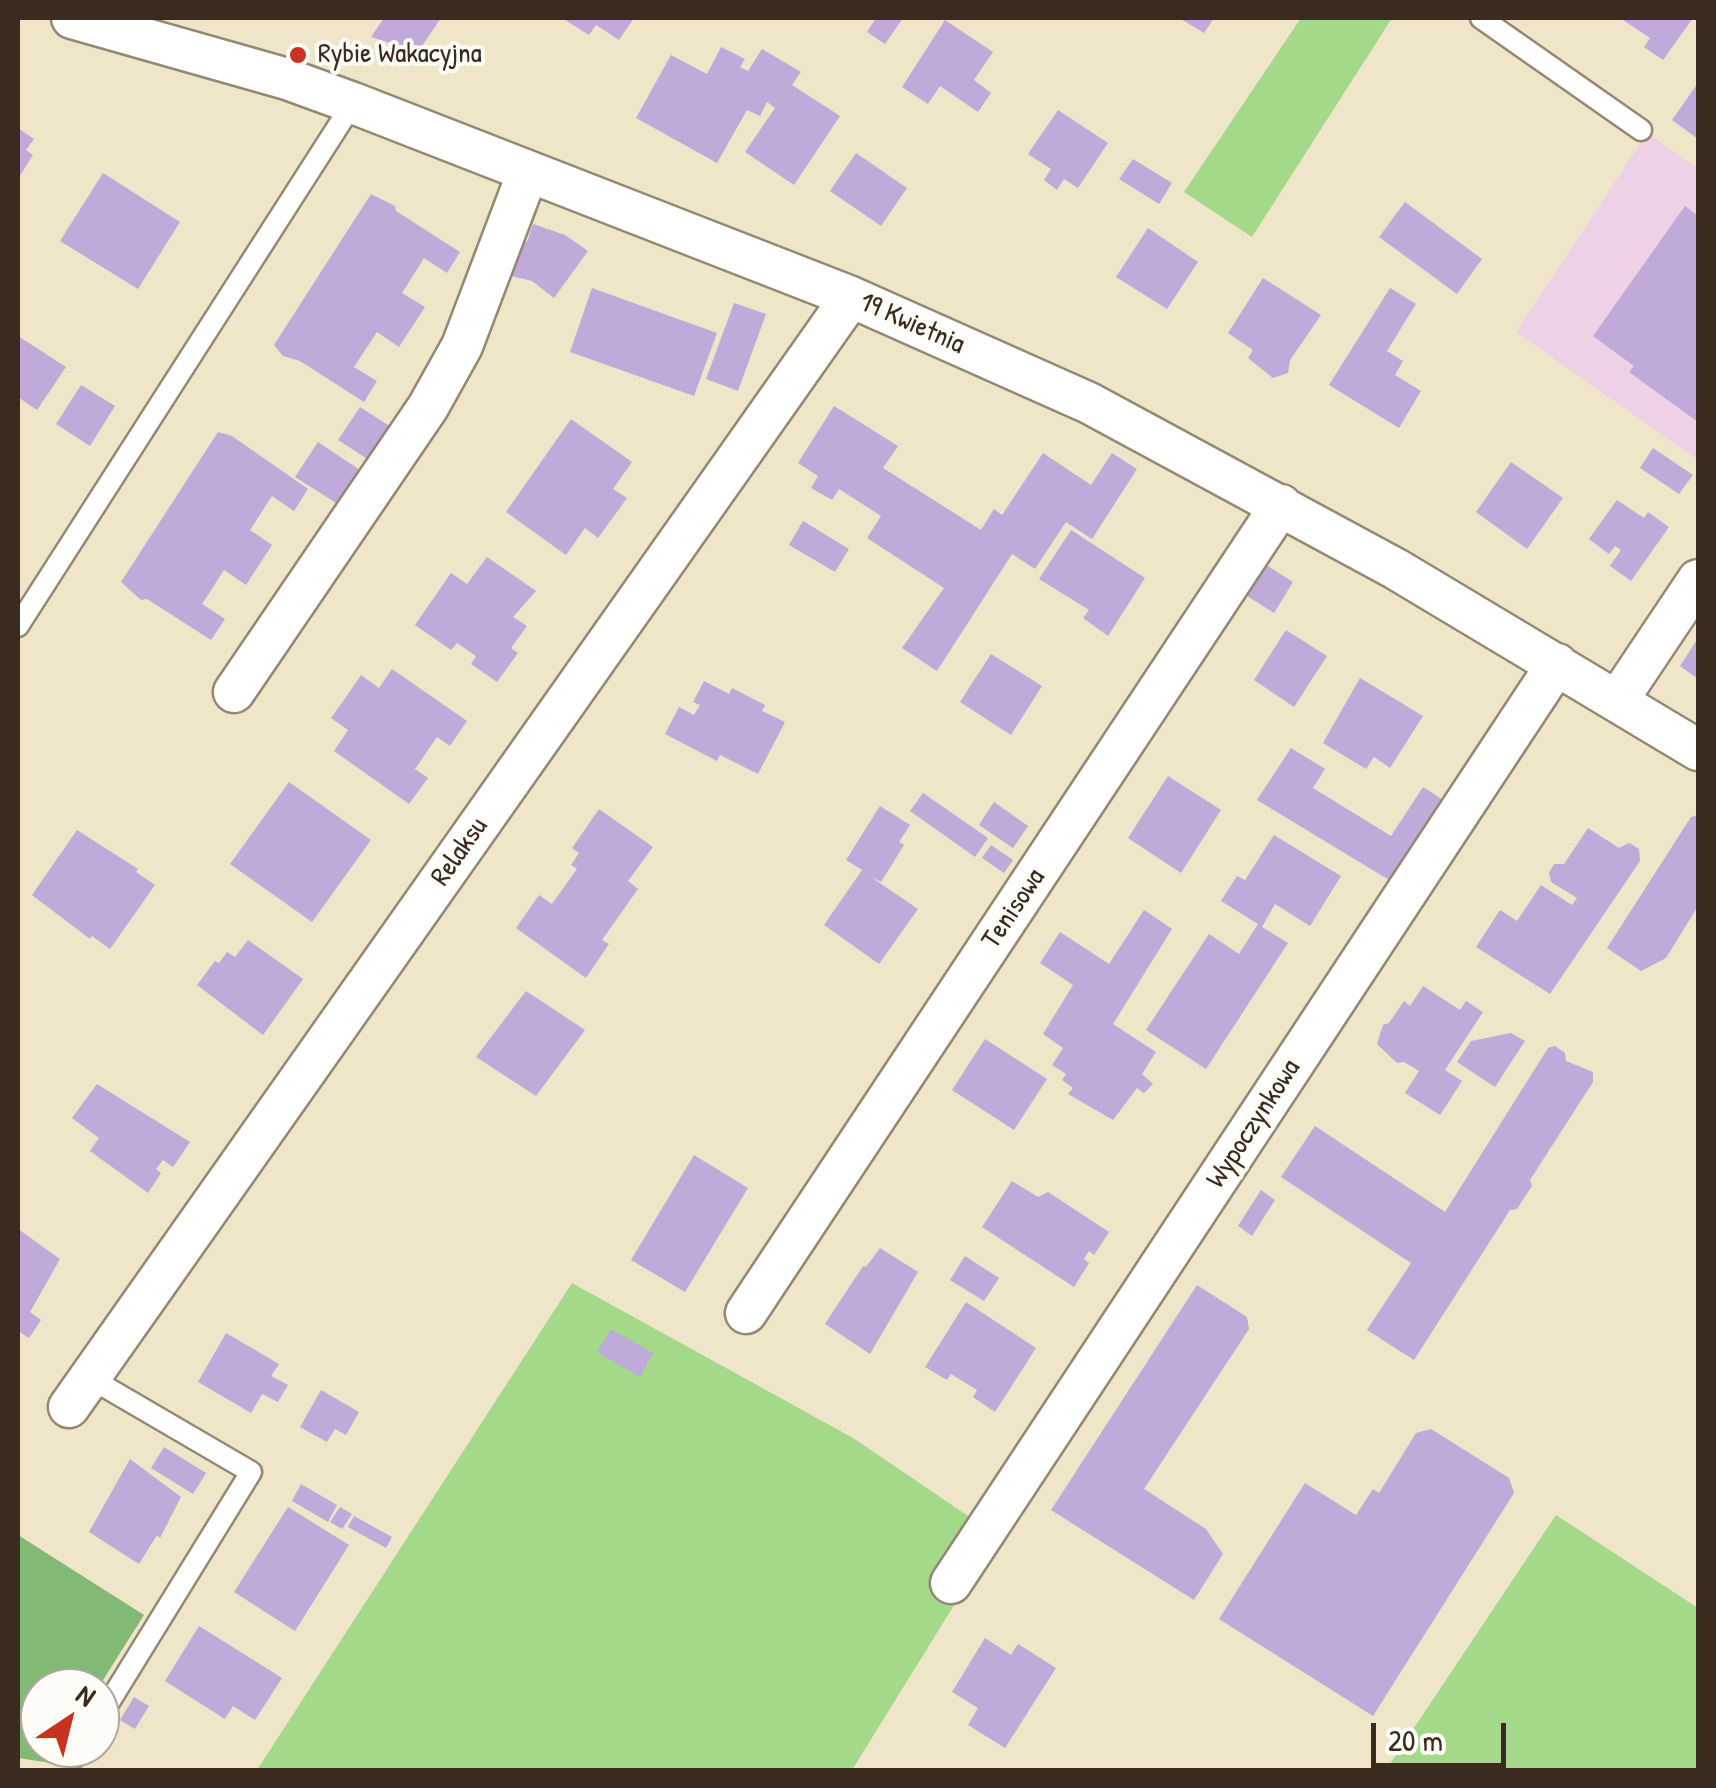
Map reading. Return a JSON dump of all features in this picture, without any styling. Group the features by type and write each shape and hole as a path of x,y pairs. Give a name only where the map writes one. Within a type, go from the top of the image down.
{"street":[{"name":"19 Kwietnia","path":"82,19 286,79 352,103 851,297 1089,403 1282,505 1698,750"},
{"path":"234,692 428,407 462,346 528,172"},
{"name":"Relaksu","path":"80,1393 851,297"},
{"name":"Tenisowa","path":"746,1313 1282,505"},
{"path":"1618,702 1698,580"},
{"name":"Wypoczynkowa","path":"951,1583 1556,664"}],"lane":[{"path":"1481,18 1641,130"},
{"path":"18,626 352,103"},
{"path":"80,1393 251,1472 120,1685"}],"shaded area":[{"path":"1647,133 1698,169 1698,460 1516,332"}],"green space":[{"path":"1301,18 1392,18 1252,237 1184,192"},
{"path":"572,1283 853,1438 971,1518 961,1594 852,1770 257,1770"},
{"path":"1556,1515 1698,1608 1698,1770 1386,1770"},
{"path":"18,1535 144,1615 111,1668 20,1668 18,1758"}],"building":[{"path":"384,18 441,18 418,52 371,37"},
{"path":"562,18 634,18 619,40 596,25 589,35"},
{"path":"876,18 903,18 885,44 867,32"},
{"path":"1179,18 1214,18 1204,33"},
{"path":"1620,18 1693,18 1663,60 1644,47 1650,38"},
{"path":"945,20 993,52 974,80 991,93 978,112 940,86 928,104 902,87"},
{"path":"721,47 745,59 740,67 748,71 762,49 801,72 792,85 840,116 794,185 745,152 775,108 767,102 760,116 747,110 717,163 636,118 671,55 707,74"},
{"path":"1698,83 1698,139 1672,120"},
{"path":"1058,110 1108,143 1078,188 1064,179 1057,190 1044,180 1051,169 1028,154"},
{"path":"18,128 34,139 26,150 33,155 18,179"},
{"path":"856,153 907,188 881,226 830,191"},
{"path":"1133,159 1172,183 1159,204 1119,179"},
{"path":"103,173 180,222 138,289 60,241"},
{"path":"371,194 395,206 396,211 460,252 447,273 424,258 402,293 425,307 399,347 377,332 354,367 377,381 364,402 300,361 283,356 274,345"},
{"path":"1405,202 1482,259 1457,294 1379,237"},
{"path":"1685,206 1698,216 1698,422 1629,372 1634,366 1593,336"},
{"path":"533,224 565,235 588,251 554,298 532,281 503,274 519,238 527,242"},
{"path":"1148,228 1198,262 1167,309 1116,277"},
{"path":"1263,278 1321,315 1290,360 1288,373 1273,378 1248,358 1253,350 1228,333"},
{"path":"592,288 717,333 694,396 570,352"},
{"path":"1390,288 1416,304 1387,351 1403,361 1395,375 1421,391 1399,428 1329,385"},
{"path":"734,303 766,314 738,391 706,379"},
{"path":"18,336 66,367 37,410 18,397"},
{"path":"81,385 115,406 90,446 56,424"},
{"path":"834,406 898,446 883,468 981,530 994,509 1002,515 1043,453 1091,485 1112,453 1137,469 1092,539 1066,522 1035,569 1012,554 937,671 902,648 944,588 867,538 881,516 839,489 832,500 811,488 818,476 798,463"},
{"path":"360,407 391,427 369,460 338,440"},
{"path":"571,419 632,462 613,489 627,498 598,538 585,528 566,555 506,512"},
{"path":"218,432 232,436 308,489 294,511 272,496 250,530 272,545 246,585 224,570 202,604 225,619 211,640 147,599 141,600 121,582"},
{"path":"318,442 363,472 341,506 295,477"},
{"path":"1653,448 1693,475 1679,494 1640,468"},
{"path":"1511,462 1563,498 1527,549 1476,512"},
{"path":"1617,500 1644,518 1648,512 1669,527 1631,581 1610,566 1621,550 1615,546 1609,554 1589,539"},
{"path":"803,521 849,549 835,572 789,545"},
{"path":"1071,530 1145,578 1108,636 1083,618 1089,610 1039,579"},
{"path":"487,557 536,591 513,617 527,626 511,648 518,653 497,682 471,664 476,656 457,643 451,650 415,625 451,573 467,584"},
{"path":"1263,563 1293,582 1274,613 1244,594"},
{"path":"1286,630 1327,656 1294,707 1254,680"},
{"path":"1698,638 1698,679 1680,666"},
{"path":"991,654 1042,686 1011,735 960,702"},
{"path":"392,669 467,721 450,746 437,737 415,769 428,778 409,804 334,751 348,730 331,718 361,675 379,688"},
{"path":"1360,678 1423,716 1390,768 1374,757 1366,769 1323,743"},
{"path":"704,681 729,694 732,688 765,705 762,711 785,722 758,774 720,755 717,761 665,734 679,707 694,715 700,705 693,702"},
{"path":"1291,748 1325,769 1313,788 1391,836 1423,787 1443,800 1394,883 1257,800"},
{"path":"1168,776 1221,810 1181,873 1128,838"},
{"path":"289,782 371,840 312,922 230,864"},
{"path":"923,793 988,838 975,857 910,811"},
{"path":"994,802 1028,826 1013,848 979,825"},
{"path":"880,806 910,825 899,842 904,845 881,882 871,877 918,909 879,964 824,925 862,870 846,860"},
{"path":"599,809 653,847 628,881 638,889 602,940 609,944 586,978 516,928 539,895 552,904 577,869 571,865 579,853 572,848"},
{"path":"1698,815 1698,906 1666,958 1641,971 1607,948 1691,817"},
{"path":"1588,828 1619,848 1629,843 1639,849 1640,861 1550,994 1476,947 1500,910 1517,921 1541,885 1572,905 1577,898 1551,882 1549,873 1554,864 1564,864"},
{"path":"77,830 138,869 136,872 155,885 110,949 92,936 90,939 32,895"},
{"path":"1274,835 1341,876 1310,926 1275,904 1262,927 1288,943 1206,1069 1146,1030 1209,934 1239,954 1258,924 1221,901 1237,876 1245,880"},
{"path":"991,845 1013,860 1004,873 982,858"},
{"path":"1144,910 1172,929 1113,1024 1156,1052 1142,1074 1153,1084 1144,1093 1137,1088 1113,1120 1068,1094 1073,1088 1062,1080 1066,1074 1052,1065 1063,1048 1043,1034 1073,985 1040,963 1060,932 1109,964"},
{"path":"248,940 303,979 263,1035 197,985 215,961 219,963 227,952 235,957"},
{"path":"1423,986 1460,1010 1466,1001 1483,1012 1445,1070 1462,1081 1440,1115 1405,1093 1419,1071 1404,1062 1397,1063 1377,1044 1383,1025 1389,1023 1404,1001 1410,1006"},
{"path":"526,991 585,1030 536,1096 476,1057"},
{"path":"1511,1033 1525,1041 1495,1087 1457,1062 1471,1041"},
{"path":"985,1039 1047,1079 1014,1130 952,1090"},
{"path":"1555,1046 1565,1053 1566,1061 1593,1072 1593,1082 1530,1180 1532,1186 1517,1209 1510,1210 1414,1360 1367,1330 1411,1263 1281,1177 1315,1126 1445,1212 1548,1048"},
{"path":"97,1084 190,1142 173,1167 163,1160 156,1169 161,1173 148,1193 90,1151 99,1138 72,1118"},
{"path":"694,1155 748,1188 685,1292 631,1260"},
{"path":"1012,1181 1038,1197 1048,1192 1109,1232 1094,1255 1089,1251 1084,1259 1089,1263 1074,1287 982,1227"},
{"path":"1261,1190 1275,1200 1252,1236 1238,1226"},
{"path":"18,1229 60,1259 30,1312 41,1320 29,1338 18,1331"},
{"path":"880,1248 918,1272 870,1354 825,1324 863,1266"},
{"path":"965,1256 999,1278 984,1301 950,1280"},
{"path":"1197,1285 1247,1317 1249,1329 1144,1489 1206,1529 1223,1554 1194,1600 1051,1510"},
{"path":"966,1302 1036,1348 995,1412 973,1397 977,1390 951,1374 947,1380 925,1367"},
{"path":"611,1329 653,1353 640,1377 597,1352"},
{"path":"226,1333 279,1364 271,1376 288,1385 278,1402 262,1394 251,1413 198,1382"},
{"path":"321,1390 359,1412 346,1435 335,1429 327,1442 300,1427"},
{"path":"1431,1429 1509,1478 1514,1493 1373,1716 1219,1619 1305,1483 1356,1515 1373,1489 1379,1493 1416,1433"},
{"path":"164,1447 206,1473 193,1494 151,1468"},
{"path":"130,1459 181,1497 160,1538 157,1535 139,1564 89,1532"},
{"path":"301,1484 337,1505 328,1522 292,1501"},
{"path":"288,1507 349,1545 295,1631 234,1592"},
{"path":"340,1507 352,1514 342,1529 330,1522"},
{"path":"354,1516 392,1537 386,1548 348,1527"},
{"path":"199,1626 282,1678 255,1720 233,1706 225,1719 165,1681"},
{"path":"985,1638 1011,1655 1018,1644 1056,1668 1005,1748 968,1725 978,1708 952,1692"},
{"path":"134,1697 149,1706 135,1729 120,1720"}],"place":[{"name":"Rybie Wakacyjna","path":"298,55"}]}
